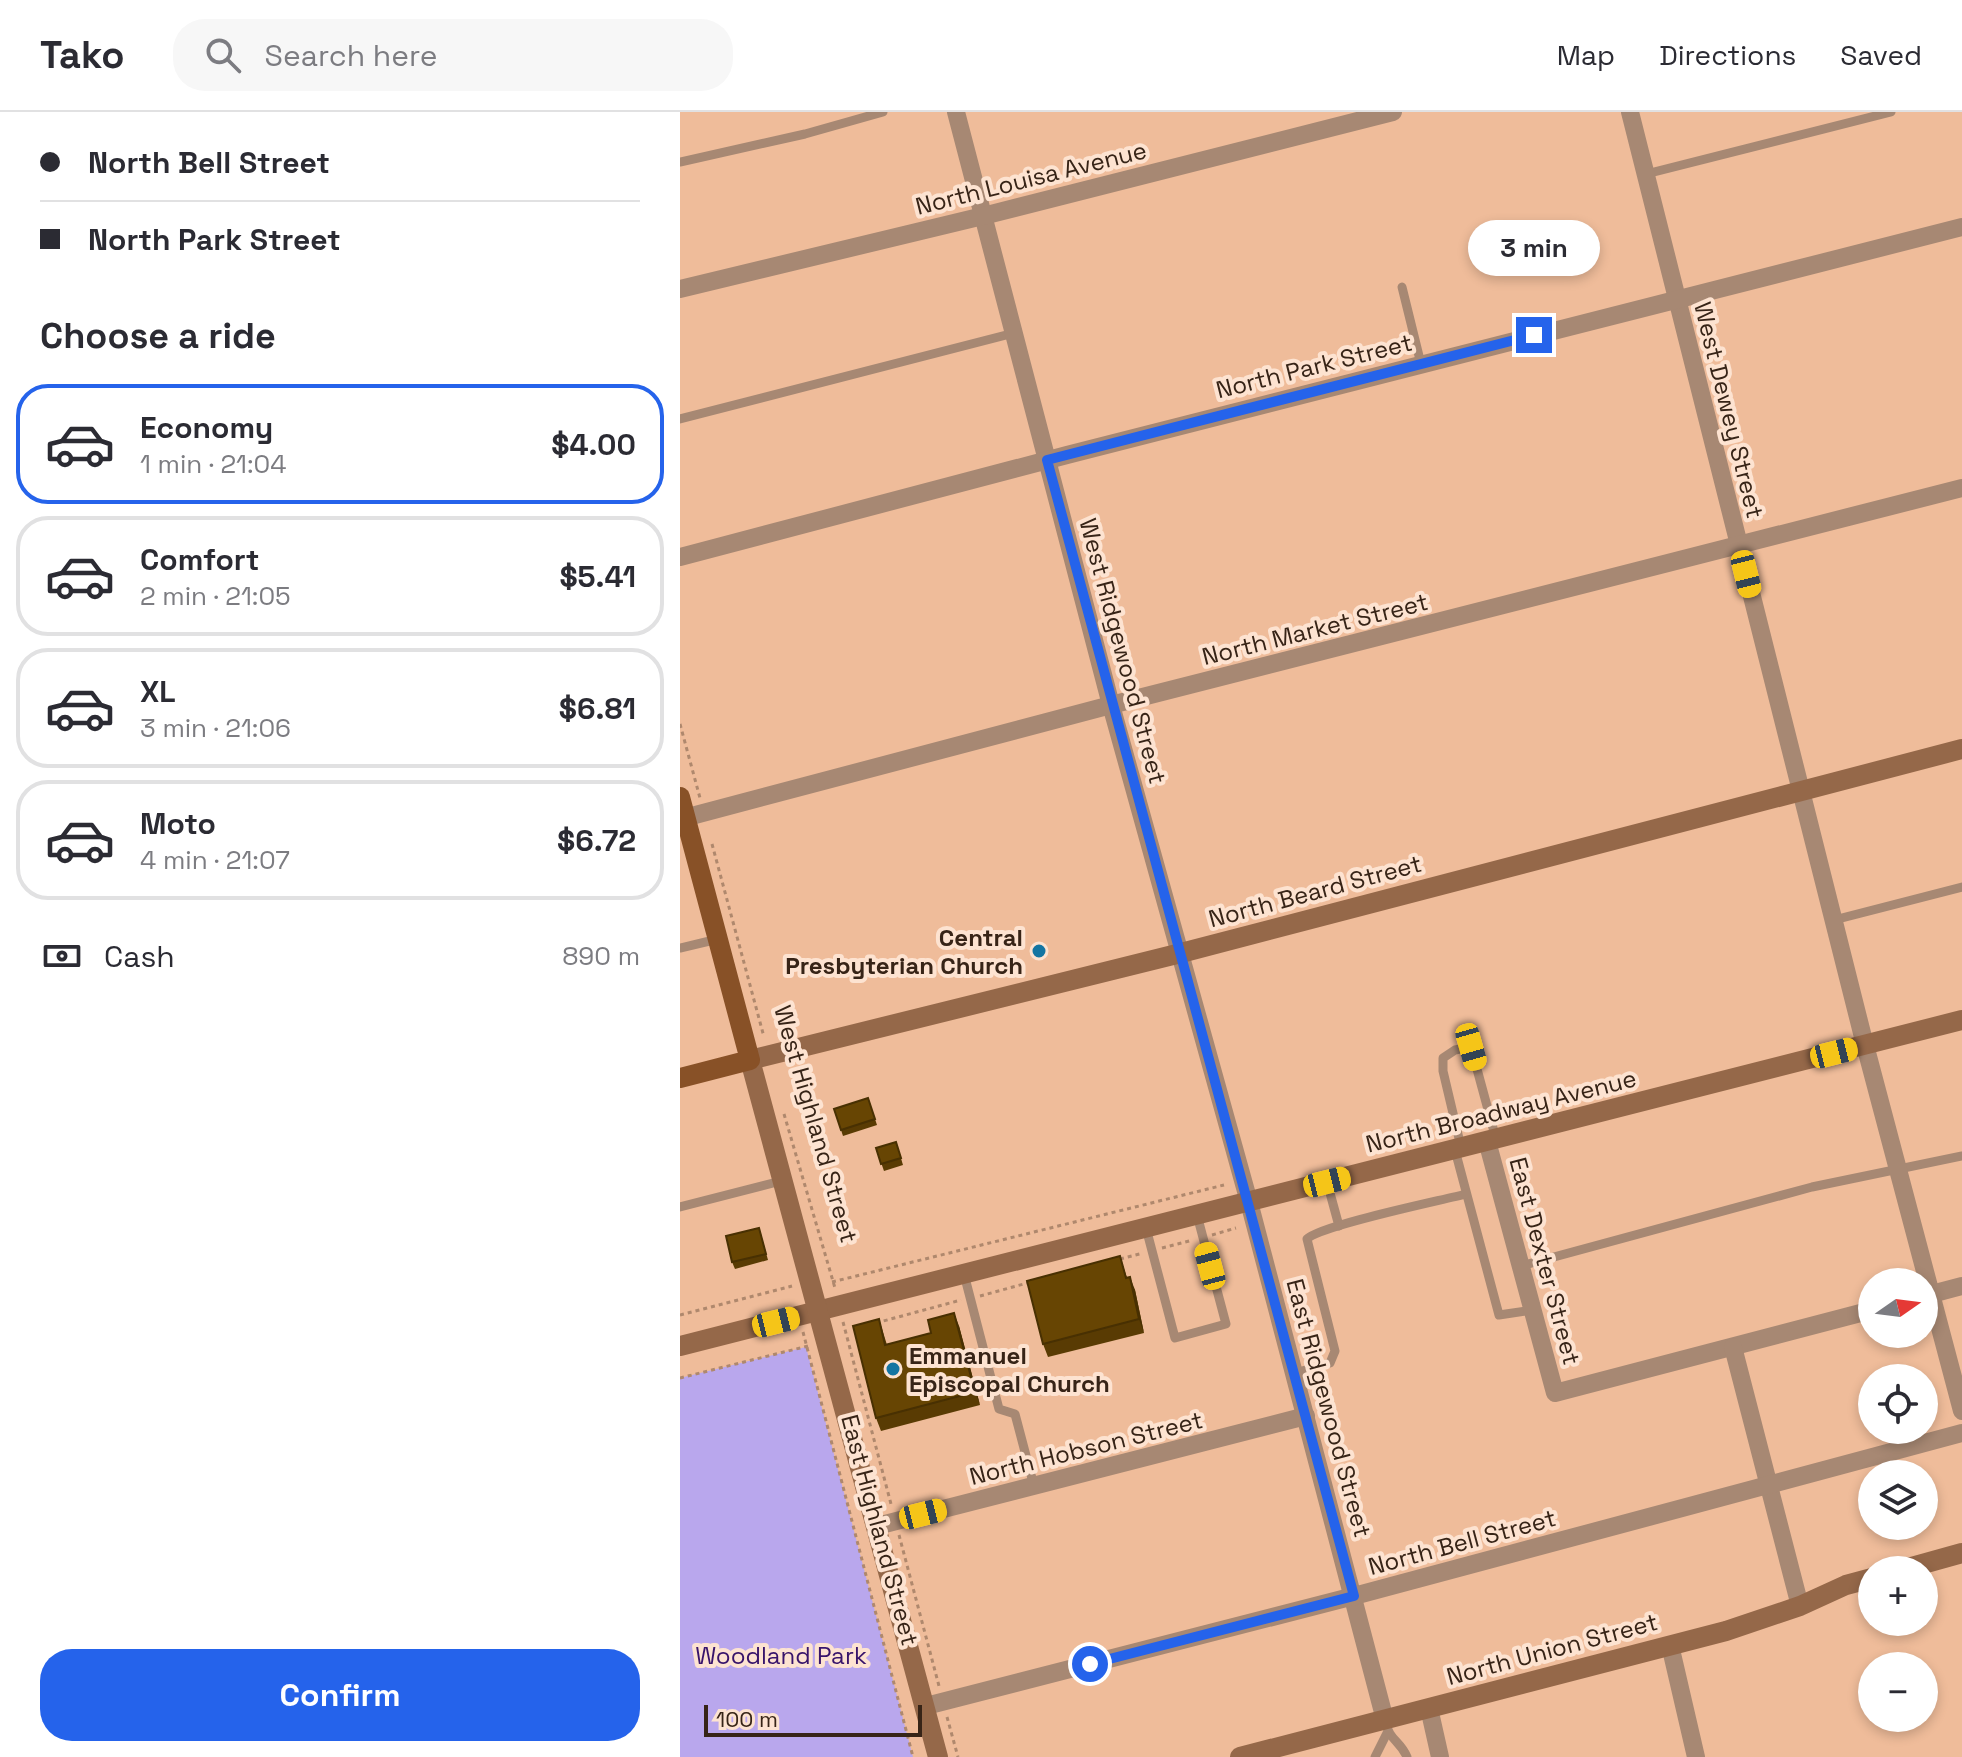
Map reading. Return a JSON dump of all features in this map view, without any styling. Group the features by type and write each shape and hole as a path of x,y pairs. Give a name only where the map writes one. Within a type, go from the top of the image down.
{"main road":[{"name":"West Highland Street","path":"687,811 718,939 760,1058"},
{"name":"North Beard Street","path":"680,1078 760,1058"}],"street":[{"name":"West Ridgewood Street","path":"956,112 1111,705 1249,1202"},
{"name":"North Louisa Avenue","path":"680,289 1393,112"},
{"name":"West Dewey Street","path":"1630,112 1920,1268"},
{"name":"North Park Street","path":"680,557 1676,298 1962,227"},
{"name":"North Market Street","path":"687,811 1962,488"},
{"name":"North Beard Street","path":"760,1058 1181,953 1962,749"},
{"name":"North Broadway Avenue","path":"680,1346 1962,1020"},
{"name":"West Highland Street","path":"760,1058 783,1181 811,1283 809,1314"},
{"name":"East Dexter Street","path":"1492,1140 1555,1393 1733,1347"},
{"name":"East Ridgewood Street","path":"1249,1202 1386,1727"},
{"path":"1938,1292 1962,1286"},
{"name":"East Highland Street","path":"809,1314 877,1526 938,1757"},
{"path":"1800,1606 1733,1347 1858,1314"},
{"name":"West Dewey Street","path":"1938,1331 1962,1411"},
{"name":"North Hobson Street","path":"877,1526 1306,1416"},
{"name":"North Bell Street","path":"926,1706 1354,1596 1962,1433"},
{"path":"1938,1560 1962,1553"},
{"name":"North Union Street","path":"1240,1757 1386,1727 1429,1708 1726,1631 1800,1606 1858,1582"},
{"path":"1670,1645 1696,1757"},
{"path":"1429,1708 1440,1757"}],"lane":[{"path":"680,162 805,134 883,112"},
{"path":"1646,174 1891,112"},
{"path":"1402,287 1421,364"},
{"path":"680,419 1014,333"},
{"path":"1833,920 1962,887"},
{"path":"680,948 718,939"},
{"path":"1492,1140 1471,1047 1455,1050 1443,1058 1443,1071 1466,1194 1499,1315 1533,1310"},
{"path":"1521,1266 1812,1187 1962,1156"},
{"path":"680,1207 783,1181"},
{"path":"1327,1182 1339,1226"},
{"path":"1295,1373 1330,1363 1335,1351 1307,1239 1339,1226 1466,1194"},
{"path":"1146,1228 1175,1338 1226,1324 1197,1215"},
{"path":"964,1274 999,1409 1015,1414 1034,1486"},
{"path":"1375,1757 1386,1727"},
{"path":"1386,1727 1407,1757"}],"path":[{"name":"West Highland Street","path":"680,724 687,811 760,1058"},
{"name":"West Highland Street","path":"781,1105 839,1306"},
{"path":"680,1315 811,1283 833,1282 1224,1185"},
{"name":"East Highland Street","path":"809,1314 806,1347 913,1757"}],"green space":[{"name":"Woodland Park","path":"806,1347 913,1757 680,1757 680,1378"}],"building":[{"path":"868,1098 875,1119 841,1130 834,1109"},
{"path":"896,1142 901,1158 881,1164 876,1148"},
{"path":"759,1228 766,1254 732,1262 726,1236"},
{"path":"1120,1256 1126,1278 1130,1277 1139,1319 1043,1344 1027,1281"},
{"name":"Emmanuel Episcopal Church","path":"954,1313 975,1392 876,1418 853,1326 879,1319 885,1345 931,1333 928,1320"}],"place":[{"name":"Central Presbyterian Church","path":"1039,951"},
{"name":"Emmanuel Episcopal Church","path":"893,1369"}],"route":[{"path":"1090,1664 1354,1596 1047,460 1534,335"}]}
